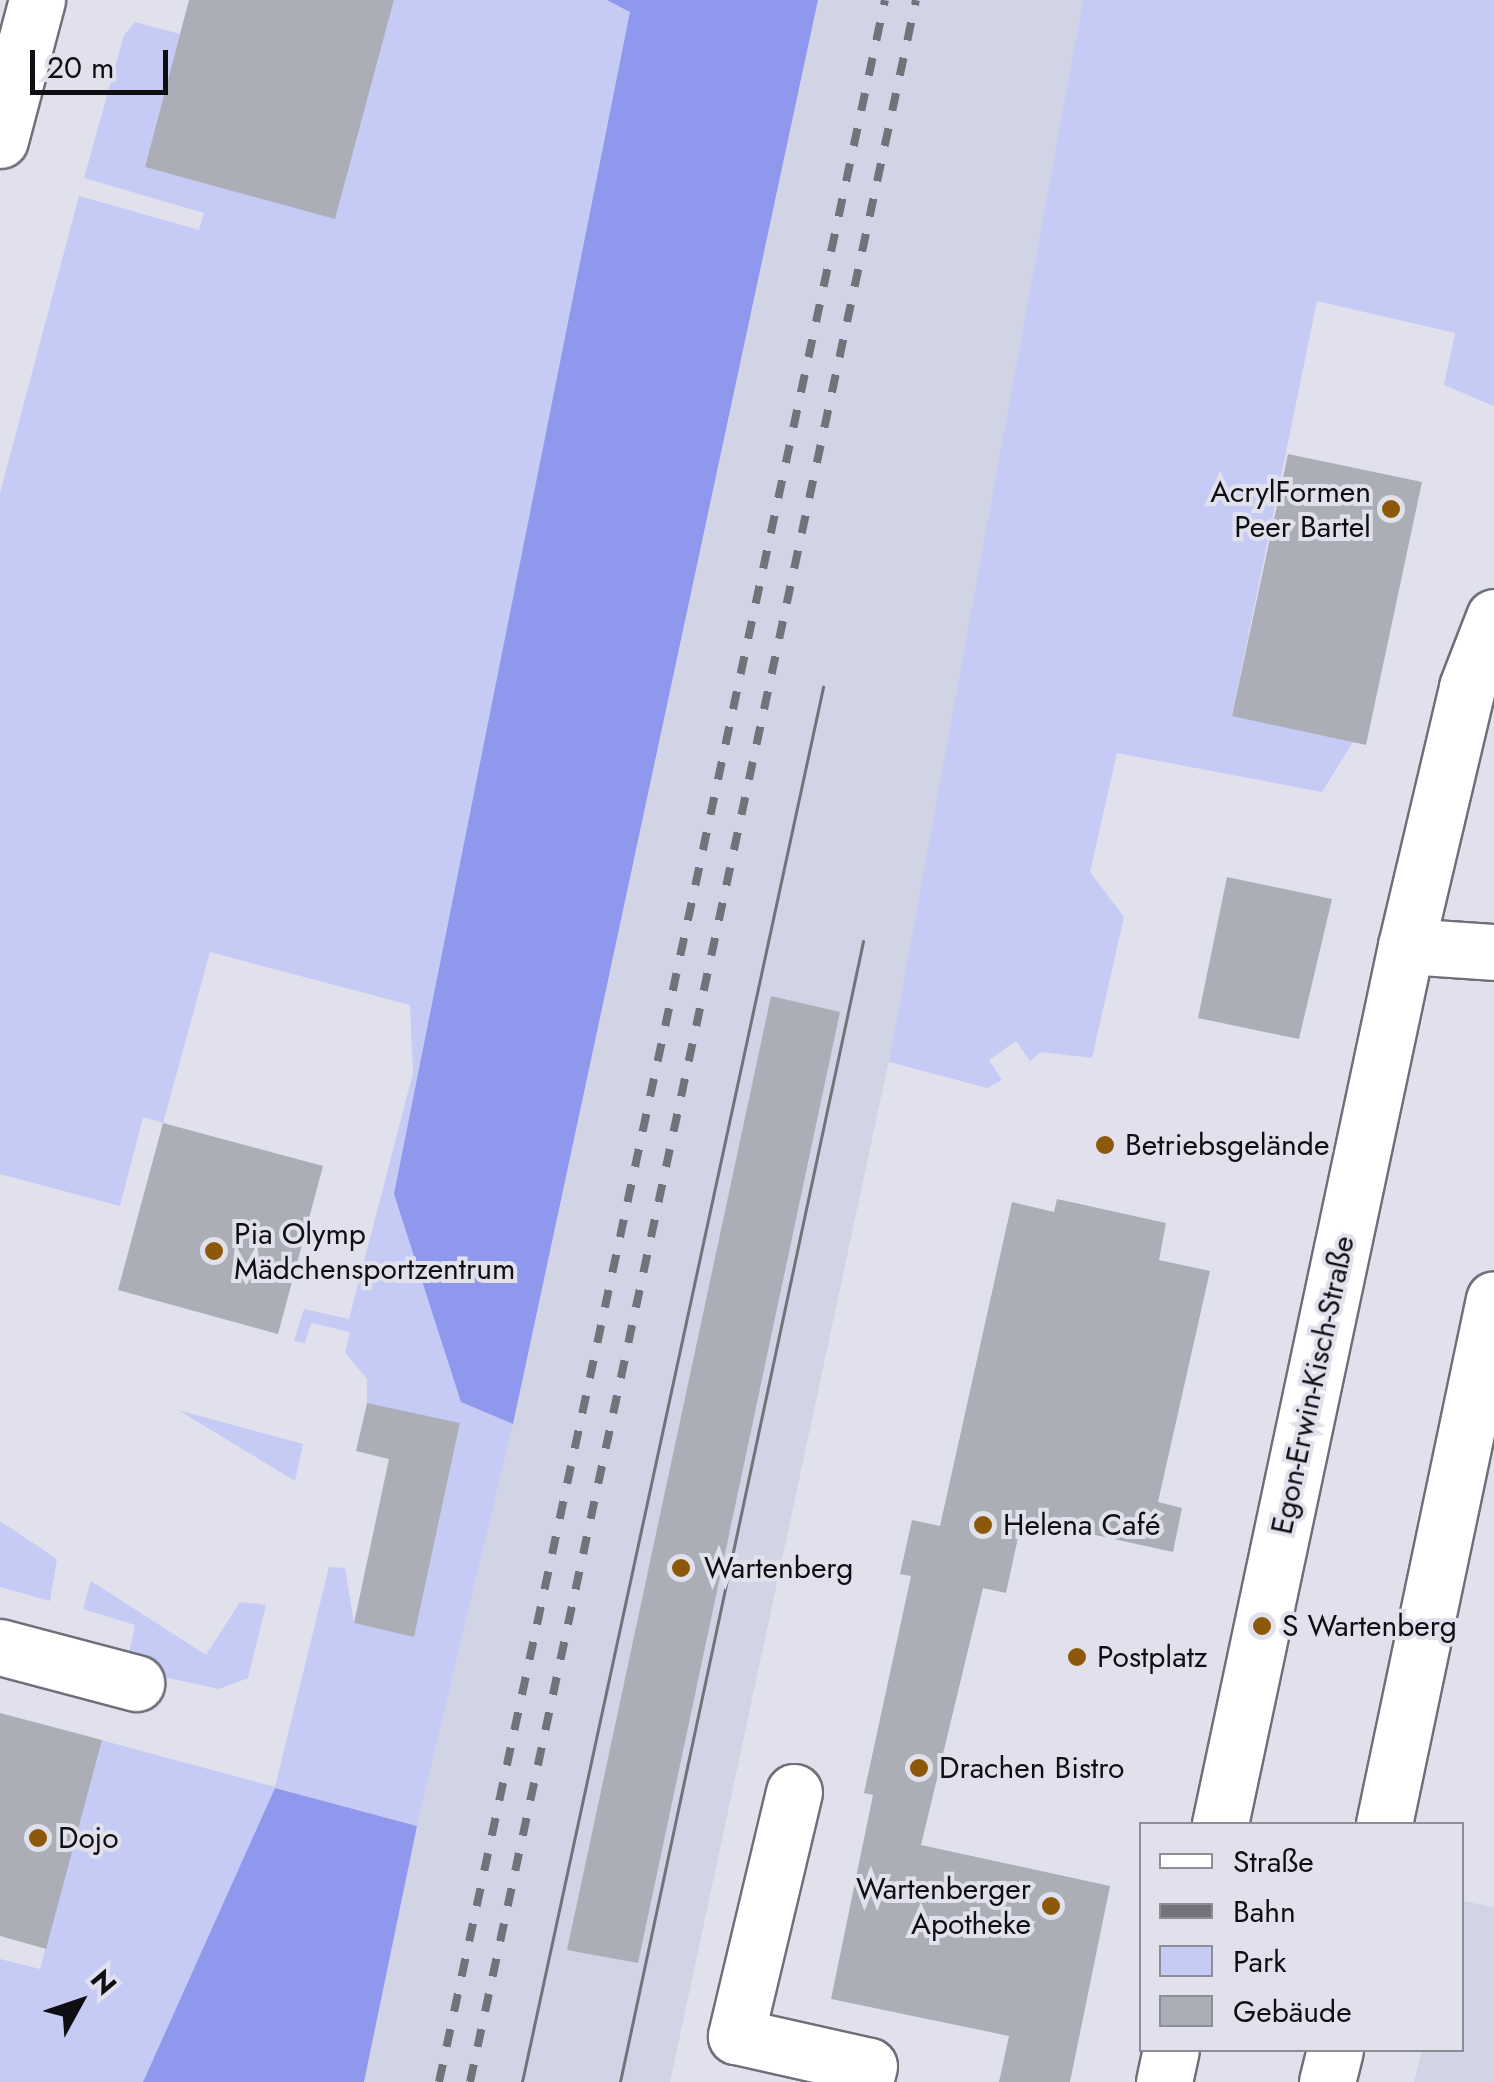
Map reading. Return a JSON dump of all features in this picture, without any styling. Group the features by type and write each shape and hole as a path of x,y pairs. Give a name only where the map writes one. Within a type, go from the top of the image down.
{"street":[{"path":"0,140 38,0"},
{"name":"Egon-Erwin-Kisch-Straße","path":"1220,1822 1406,946 1467,687 1494,617"},
{"path":"1406,946 1494,952"},
{"path":"1386,1813 1494,1300"},
{"path":"0,1647 136,1684"},
{"path":"794,1792 736,2036 868,2066 865,2082"},
{"path":"1164,2082 1171,2052"},
{"path":"1328,2082 1334,2052"}],"shaded area":[{"path":"607,0 818,0 513,1424 461,1402 394,1194 630,12"},
{"path":"818,0 1083,0 898,1018 670,2082 364,2082 417,1826 513,1424"},
{"path":"275,1788 417,1826 364,2082 143,2082"},
{"path":"1464,1901 1494,1907 1494,2082 1414,2082 1422,2052 1464,2052"}],"green space":[{"path":"394,0 607,0 630,11 461,1402 513,1424 417,1826 275,1788 143,2082 0,2082 0,1959 40,1969 101,1740 275,1787 329,1567 345,1568 354,1623 414,1636 460,1424 367,1403 367,1379 345,1353 350,1332 311,1323 305,1343 294,1341 304,1309 349,1319 413,1073 410,1005 210,952 163,1123 143,1117 120,1206 0,1174 0,493 79,196 199,230 204,213 84,178 124,35 135,22 180,34 145,167 335,218"},
{"path":"1083,0 1494,0 1494,406 1444,385 1455,333 1317,301 1232,715 1353,742 1322,792 1117,753 1090,872 1124,917 1092,1058 1041,1052 1030,1061 1016,1041 989,1060 1002,1080 987,1088 889,1062"},
{"path":"178,1410 303,1444 295,1481"},
{"path":"0,1521 57,1559 50,1601 0,1587"},
{"path":"91,1581 206,1655 240,1602 266,1605 248,1678 219,1689 145,1673 128,1658 135,1625 83,1609"}],"building":[{"path":"189,0 394,0 335,219 145,167"},
{"path":"1288,454 1422,482 1366,745 1232,716"},
{"path":"1227,877 1332,899 1299,1039 1198,1018"},
{"path":"771,996 840,1012 638,1963 567,1950"},
{"name":"Pia Olymp Mädchensportzentrum","path":"163,1123 323,1166 278,1334 118,1290"},
{"path":"1057,1199 1166,1223 1159,1260 1210,1271 1158,1502 1182,1508 1173,1552 1022,1519 1006,1593 983,1588 921,1845 1110,1886 1070,2082 999,2082 1009,2036 831,1999 873,1795 864,1793 911,1576 900,1574 912,1520 940,1526 1012,1202 1054,1212"},
{"path":"367,1403 460,1423 414,1637 354,1623 389,1459 356,1451"},
{"name":"Dojo","path":"0,1713 102,1740 46,1949 0,1936"}],"tram line":[{"path":"522,2082 823,687"},
{"path":"620,2082 863,942"}],"railway":[{"path":"439,2082 885,0"},
{"path":"470,2082 916,0"}],"place":[{"name":"AcrylFormen Peer Bartel","path":"1391,509"},
{"name":"Betriebsgelände","path":"1105,1145"},
{"name":"Pia Olymp Mädchensportzentrum","path":"214,1251"},
{"name":"Helena Café","path":"983,1525"},
{"name":"Wartenberg","path":"681,1568"},
{"name":"S Wartenberg","path":"1262,1626"},
{"name":"Postplatz","path":"1077,1657"},
{"name":"Drachen Bistro","path":"919,1768"},
{"name":"Dojo","path":"38,1838"},
{"name":"Wartenberger Apotheke","path":"1051,1906"}]}
